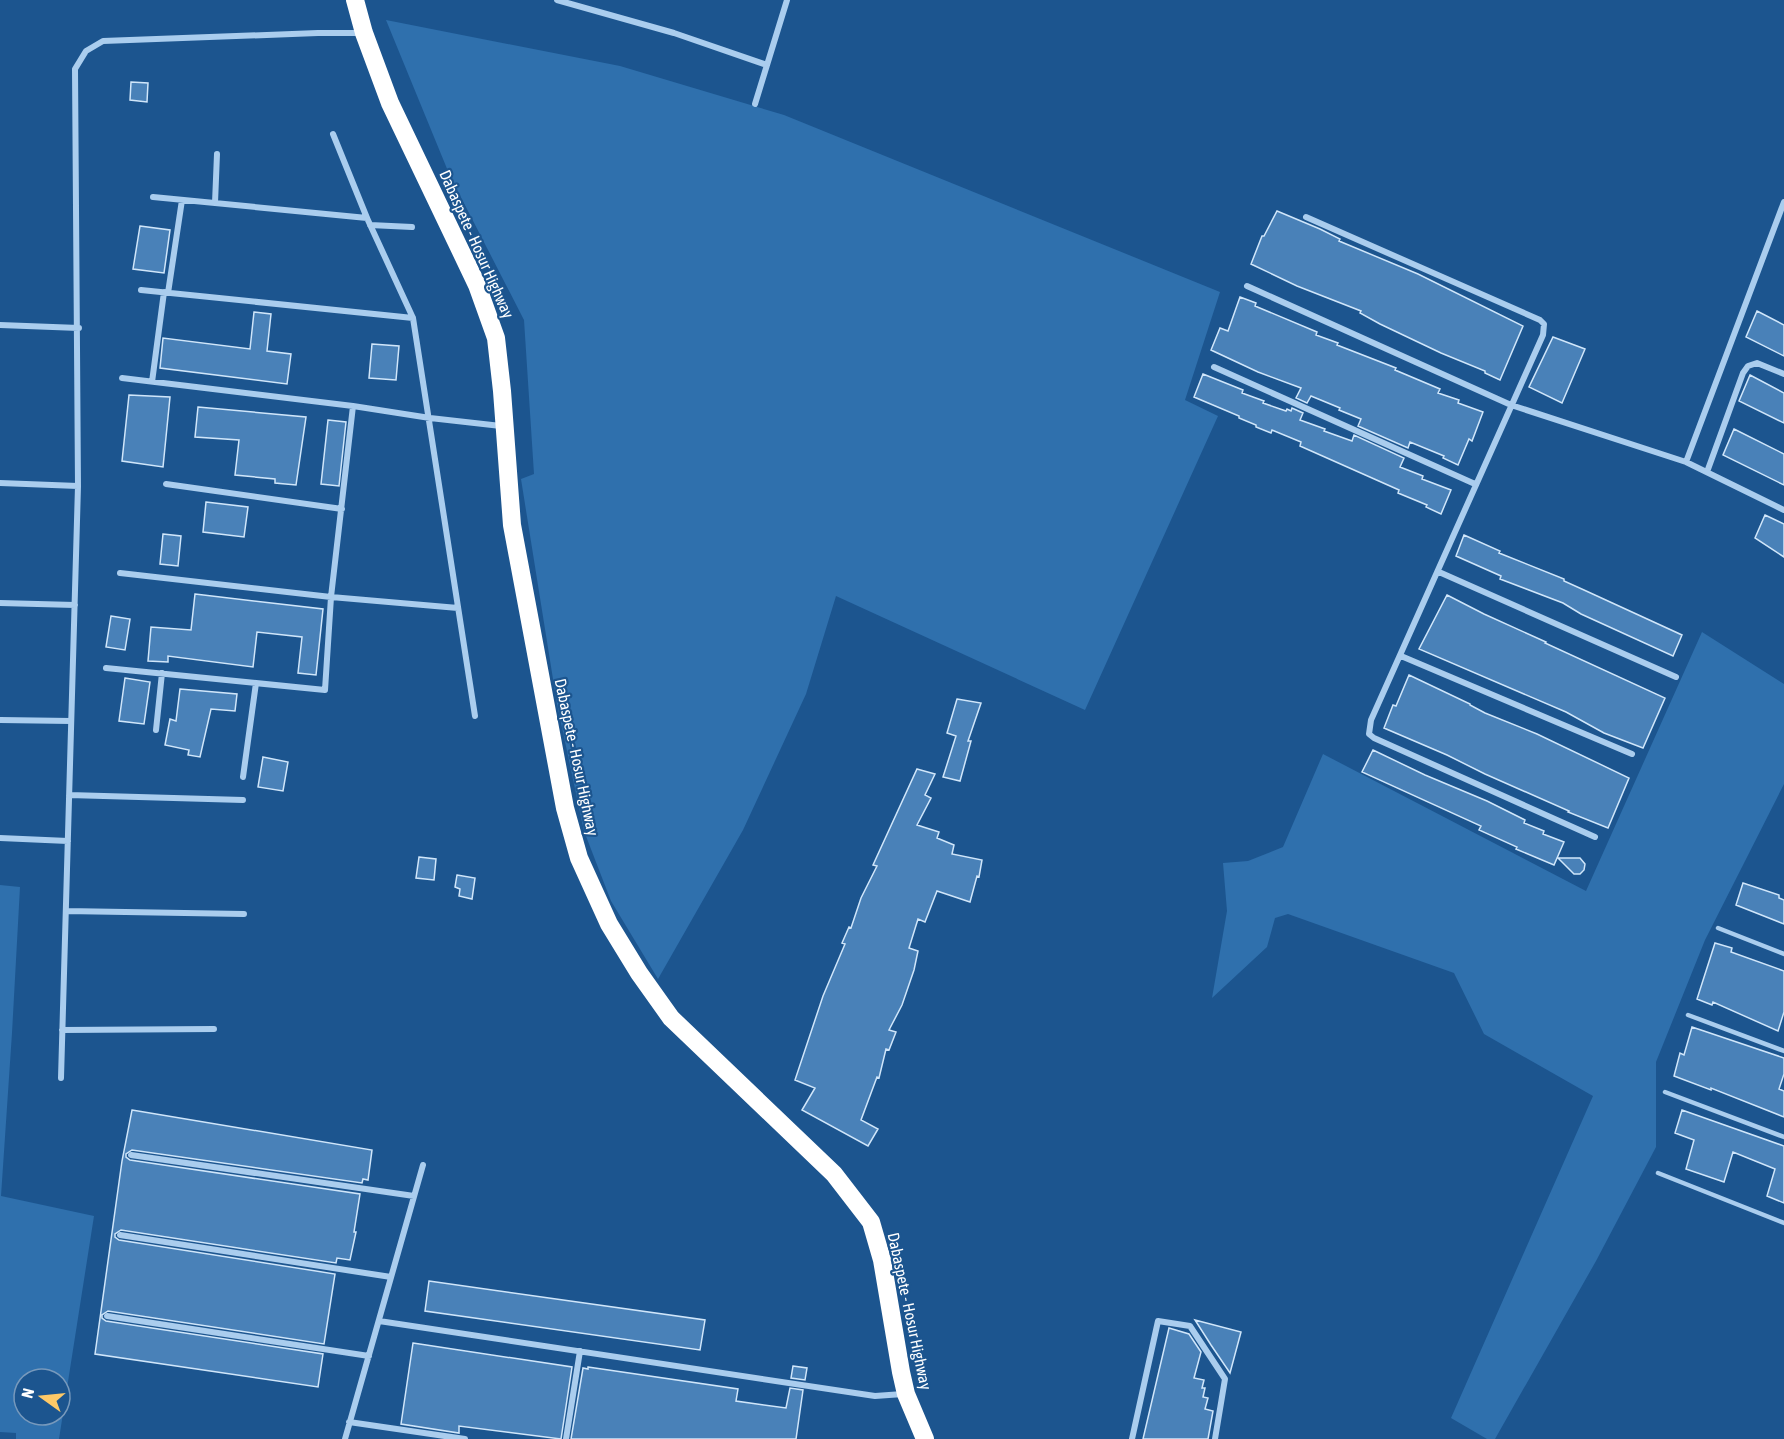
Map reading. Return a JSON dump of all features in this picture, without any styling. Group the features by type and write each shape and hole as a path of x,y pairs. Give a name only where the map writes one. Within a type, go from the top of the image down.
{"highway":[{"name":"Dabaspete - Hosur Highway","path":"355,0 364,33 390,103 477,285 496,338 512,525 565,808 579,858 609,924 639,974 671,1018 834,1174 872,1222 882,1260 906,1394 925,1439"}],"street":[{"path":"557,0 674,33 766,65"},
{"path":"754,104 787,0"},
{"path":"61,1078 78,486 75,69 86,51 103,41 364,33"},
{"path":"333,134 368,222 413,318 474,716"},
{"path":"215,203 217,154"},
{"path":"153,198 215,203 412,227"},
{"path":"152,382 182,200"},
{"path":"1686,462 1784,202"},
{"path":"1306,217 1540,320 1544,324 1543,335 1369,726 1369,734 1596,837"},
{"path":"1247,286 1511,405 1686,462 1784,510"},
{"path":"141,290 413,318"},
{"path":"0,325 78,328"},
{"path":"1707,472 1743,373 1748,366 1762,364 1784,374"},
{"path":"1214,367 1475,484"},
{"path":"122,378 505,427"},
{"path":"106,668 325,690 332,597 353,406"},
{"path":"0,483 78,486"},
{"path":"166,484 342,509"},
{"path":"1439,572 1676,677"},
{"path":"120,573 332,597 458,608"},
{"path":"0,603 75,605"},
{"path":"1401,656 1632,754"},
{"path":"156,729 162,674"},
{"path":"243,777 256,683"},
{"path":"0,720 71,722"},
{"path":"69,795 243,800"},
{"path":"0,838 68,841"},
{"path":"66,911 244,914"},
{"path":"62,1030 214,1029"},
{"path":"131,1155 414,1196"},
{"path":"345,1439 423,1165"},
{"path":"120,1235 391,1276"},
{"path":"107,1316 369,1356"},
{"path":"379,1321 875,1396 906,1394"},
{"path":"1132,1439 1158,1322 1190,1326 1225,1379 1215,1439"},
{"path":"566,1439 580,1351"},
{"path":"349,1422 465,1439"}],"lane":[{"path":"1718,928 1784,954"},
{"path":"1688,1015 1784,1051"},
{"path":"1665,1092 1784,1137"},
{"path":"1658,1173 1784,1223"}],"shaded area":[{"path":"386,20 620,66 784,115 1220,292 1185,400 1218,416 1085,710 836,596 806,694 743,830 658,979 611,901 584,831 557,704 521,479 534,474 524,320 450,176"},
{"path":"1702,632 1784,684 1784,784 1705,940 1656,1062 1656,1147 1596,1261 1495,1439 1487,1439 1451,1418 1593,1096 1484,1034 1454,973 1288,914 1275,918 1267,947 1212,998 1227,911 1223,863 1248,861 1283,847 1323,754 1586,891"},
{"path":"0,885 20,887 1,1196 94,1216 70,1367 12,1367 12,1427 61,1427 59,1439 16,1439 16,1433 0,1432"}],"building":[{"path":"131,82 148,83 147,102 130,100"},
{"path":"1277,211 1320,229 1340,239 1339,241 1418,274 1523,326 1500,380 1485,371 1380,324 1360,313 1361,311 1297,286 1251,264 1262,236"},
{"path":"140,226 170,230 164,273 133,269"},
{"path":"1240,297 1256,303 1255,306 1317,332 1316,335 1338,343 1337,345 1396,368 1395,370 1440,389 1438,393 1459,400 1458,403 1483,412 1472,441 1469,439 1458,465 1443,458 1444,456 1410,442 1408,448 1358,426 1361,419 1311,396 1307,403 1296,398 1301,388 1258,372 1211,350 1220,328 1228,331"},
{"path":"1757,311 1784,325 1784,356 1746,337"},
{"path":"254,312 271,314 267,351 291,354 287,384 160,368 163,338 250,349"},
{"path":"1553,337 1585,349 1562,403 1529,387"},
{"path":"372,344 399,346 396,380 369,378"},
{"path":"1203,374 1243,390 1242,393 1264,401 1263,403 1286,411 1287,409 1291,411 1292,408 1303,413 1300,420 1325,429 1324,431 1352,441 1354,435 1404,458 1400,467 1423,476 1422,479 1451,490 1441,514 1426,507 1427,505 1398,493 1399,490 1300,446 1301,442 1272,430 1271,433 1256,427 1239,416 1194,397"},
{"path":"1750,375 1784,393 1784,423 1739,401"},
{"path":"129,395 170,397 163,467 122,461"},
{"path":"198,407 306,417 296,485 275,483 275,479 235,475 239,440 195,437"},
{"path":"328,420 346,422 339,486 321,484"},
{"path":"1734,429 1784,454 1784,485 1723,455"},
{"path":"206,502 248,507 244,537 203,532"},
{"path":"1765,515 1784,524 1784,557 1755,538"},
{"path":"163,534 181,536 178,566 160,564"},
{"path":"1464,535 1682,635 1673,656 1581,614 1563,603 1500,579 1501,576 1456,556"},
{"path":"195,594 323,609 316,675 298,673 302,637 257,632 253,667 168,656 168,662 148,661 151,627 191,630"},
{"path":"1447,595 1665,698 1643,748 1604,733 1566,712 1419,649"},
{"path":"111,616 130,619 125,650 106,647"},
{"path":"1409,675 1485,713 1537,734 1629,778 1608,828 1384,728"},
{"path":"125,678 150,682 144,724 119,721"},
{"path":"180,689 237,694 235,711 211,709 200,757 188,755 189,750 165,745 170,719 176,721"},
{"path":"957,699 981,703 968,741 971,741 960,781 943,777 956,736 947,733"},
{"path":"1373,750 1487,801 1525,820 1524,823 1544,831 1543,834 1564,842 1554,865 1479,830 1481,826 1362,772"},
{"path":"263,757 288,762 283,791 258,787"},
{"path":"917,769 935,774 925,795 931,798 917,825 939,832 937,838 954,845 952,854 982,860 970,902 937,891 925,922 918,919 909,948 918,951 914,970 902,1005 889,1030 896,1032 889,1050 886,1049 879,1078 877,1077 861,1120 878,1129 868,1146 802,1110 815,1088 795,1080 823,996 845,944 842,943 849,927 851,928 861,898 877,866 873,865"},
{"path":"419,857 436,859 434,880 416,878"},
{"path":"1558,858 1580,858 1585,864 1584,870 1580,874 1574,874"},
{"path":"457,875 475,878 472,899 459,896 460,889 455,887"},
{"path":"1743,883 1779,895 1779,898 1784,900 1784,924 1736,905"},
{"path":"1715,943 1732,948 1731,952 1784,971 1784,1012 1778,1031 1713,1002 1712,1005 1697,999"},
{"path":"1692,1027 1784,1058 1784,1074 1779,1089 1784,1091 1784,1117 1674,1076 1680,1053 1684,1055"},
{"path":"132,1110 372,1150 368,1180 363,1179 362,1183 132,1150 126,1154 130,1160 360,1194 350,1260 337,1258 336,1263 121,1230 115,1234 119,1240 335,1274 324,1344 108,1311 102,1315 106,1321 323,1354 318,1387 95,1354 122,1161"},
{"path":"1682,1110 1784,1146 1784,1203 1767,1196 1775,1169 1733,1152 1724,1182 1686,1169 1694,1140 1675,1133"},
{"path":"429,1281 705,1320 700,1350 425,1311"},
{"path":"1195,1320 1241,1332 1230,1373 1211,1345"},
{"path":"1169,1328 1189,1334 1201,1352 1194,1378 1204,1380 1203,1397 1208,1398 1205,1409 1213,1411 1208,1439 1143,1439"},
{"path":"413,1343 572,1367 561,1439 459,1426 459,1433 401,1424"},
{"path":"793,1366 807,1368 805,1380 791,1378"},
{"path":"588,1367 738,1389 736,1401 786,1408 790,1388 803,1390 796,1439 571,1439 583,1368 588,1369"}]}
